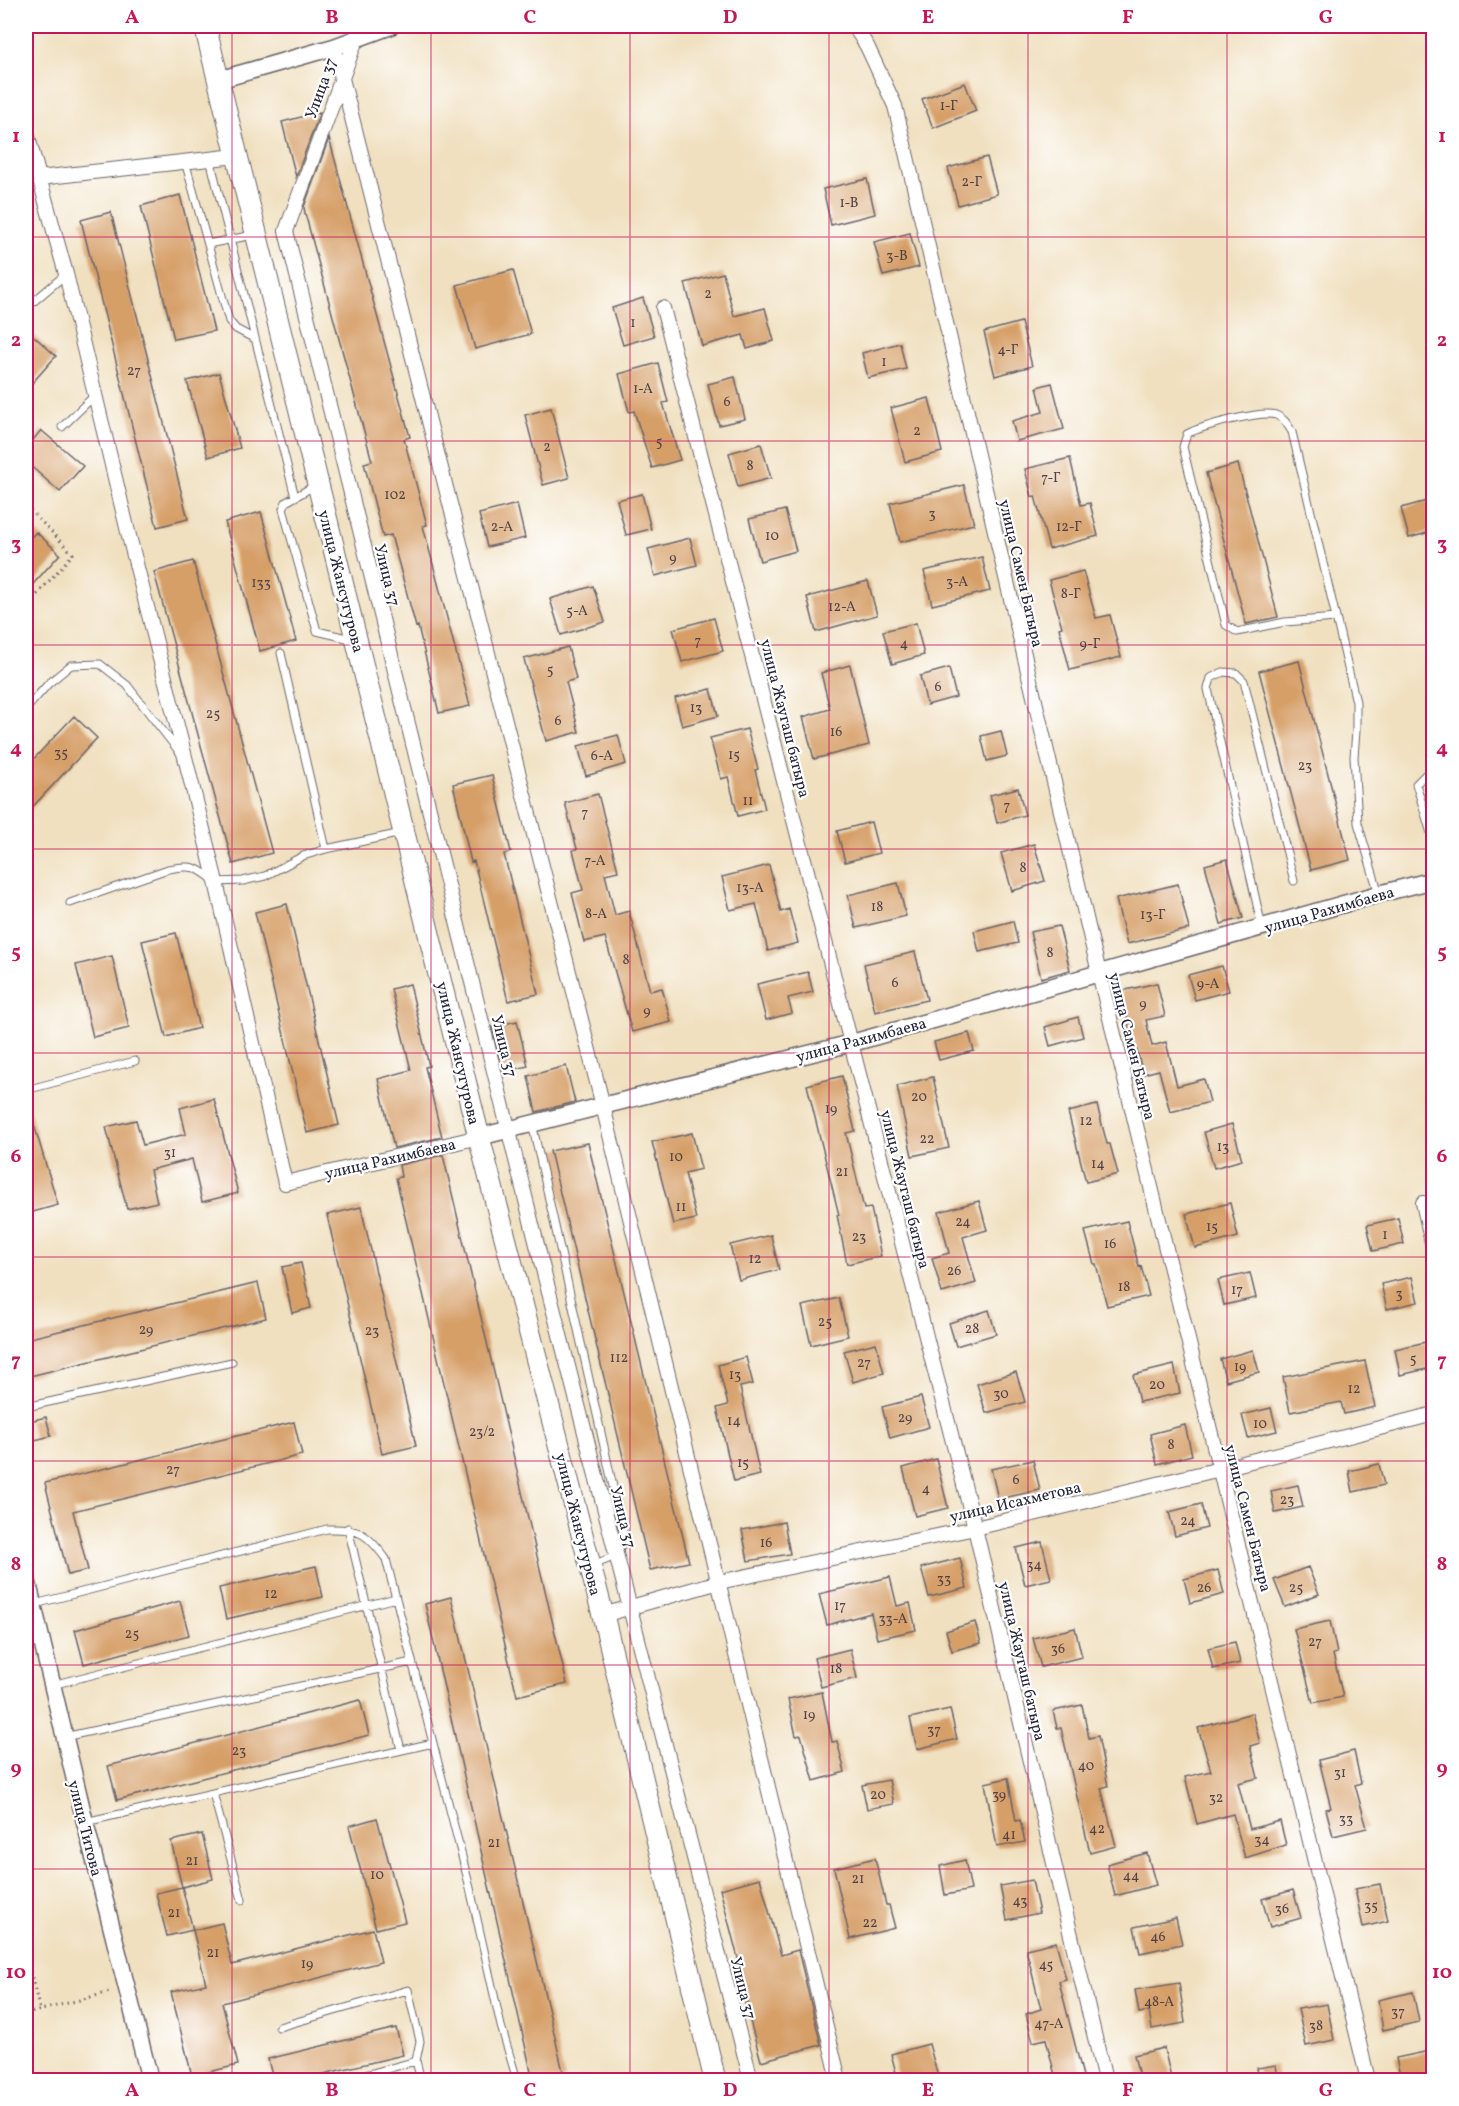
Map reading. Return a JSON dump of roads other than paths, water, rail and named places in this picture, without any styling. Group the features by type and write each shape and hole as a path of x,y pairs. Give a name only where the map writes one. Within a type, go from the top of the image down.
{"main road":[{"name":"улица Жансугурова","path":"205,26 479,1137 603,1615 715,2080"}],"street":[{"name":"Улица 37","path":"361,26 286,231 542,1265 751,2080"},
{"path":"218,80 334,46 391,26"},
{"name":"улица Самен Батыра","path":"854,26 867,46 895,106 1099,973 1368,2080"},
{"path":"334,46 603,1106 839,2080"},
{"path":"26,130 66,274 216,882"},
{"path":"39,178 236,156"},
{"name":"улица Жаугаш батыра","path":"663,308 975,1528 1105,2080"},
{"name":"улица Рахимбаева","path":"216,882 285,1183 479,1137 852,1043 1434,880"},
{"path":"1423,1203 1434,1251"},
{"name":"улица Исахметова","path":"603,1615 718,1582 975,1528 1434,1414"},
{"name":"улица Титова","path":"26,1575 150,2080"}],"lane":[{"path":"210,159 295,497"},
{"path":"185,161 229,321 255,339"},
{"path":"208,244 256,234"},
{"path":"26,308 66,274"},
{"path":"62,427 95,395"},
{"path":"1336,618 1285,622 1237,632 1226,625 1183,447 1187,434 1221,422 1273,414 1284,419 1292,432 1356,702 1354,756 1358,823 1379,894"},
{"path":"318,484 286,502 283,509 317,631 357,640"},
{"path":"281,653 326,849"},
{"path":"26,709 49,683 71,665 100,664 126,685 186,761"},
{"path":"1262,927 1208,689 1211,678 1223,672 1236,673 1244,681 1294,881"},
{"path":"1434,772 1426,774 1416,784 1434,843"},
{"path":"70,903 182,866 196,868 216,882 243,881 265,876 303,856 326,849 405,832"},
{"path":"26,1090 135,1061"},
{"path":"532,1123 624,1536 622,1545 613,1557 590,1564"},
{"path":"26,1407 232,1362"},
{"path":"348,1528 401,1750"},
{"path":"32,1605 327,1529 348,1528 366,1535 386,1558 470,1888 501,2026 517,2080"},
{"path":"52,1685 396,1598"},
{"path":"64,1737 412,1662"},
{"path":"85,1822 433,1743"},
{"path":"213,1793 242,1900"},
{"path":"279,2027 408,1990 420,2041 416,2061 421,2080"},
{"path":"346,2080 416,2061"}]}
